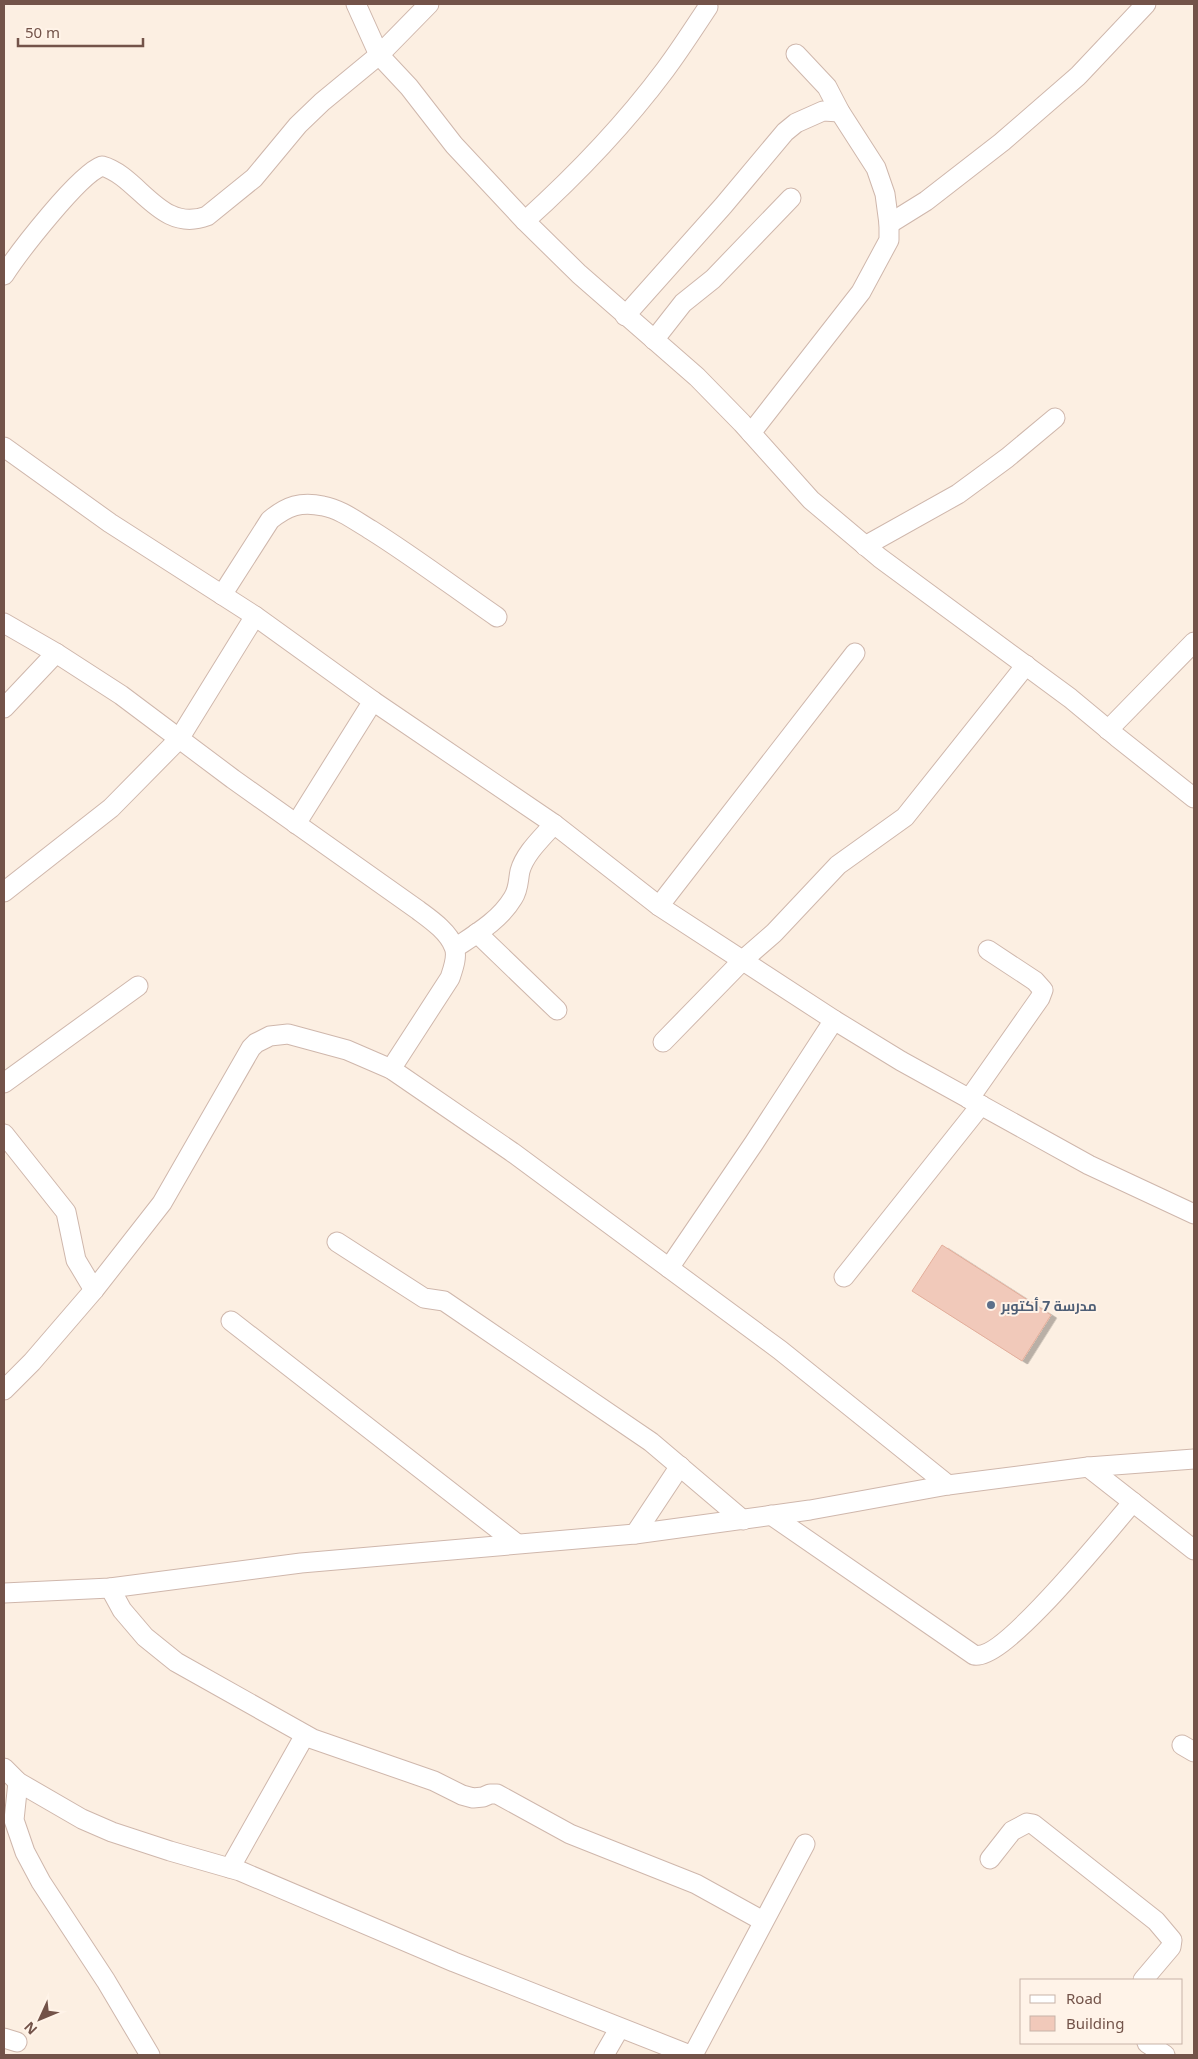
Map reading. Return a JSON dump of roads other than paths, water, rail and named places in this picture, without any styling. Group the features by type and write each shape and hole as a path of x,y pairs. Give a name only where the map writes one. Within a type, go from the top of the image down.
{"street":[{"path":"356,4 379,55 409,87 454,145 525,221 579,274 697,377 751,433 811,500 865,546 1070,698 1194,798"},
{"path":"4,274 21,249 56,209 91,171 102,166 113,169 153,204 174,216 199,219 207,216 230,200 254,178 298,125 322,102 379,55 429,4"},
{"path":"889,224 926,201 1009,136 1078,76 1146,4"},
{"path":"525,221 563,186 616,129 665,70 708,8"},
{"path":"751,433 861,292 889,240 885,194 876,168 840,112 827,87 796,54"},
{"path":"625,316 723,206 785,132 796,123 822,111 840,112"},
{"path":"654,340 683,302 713,279 790,198"},
{"path":"865,546 958,494 1008,458 1055,418"},
{"path":"4,447 110,523 256,616 373,701 554,824 659,906 834,1020 901,1061 1088,1165 1194,1214"},
{"path":"222,595 270,520 281,511 293,505 323,506 348,516 396,546 497,617"},
{"path":"4,892 111,808 178,739 256,616"},
{"path":"4,623 56,653 121,695 178,739 430,919 442,930 455,948 450,978 391,1069"},
{"path":"1108,730 1194,642"},
{"path":"4,708 56,653"},
{"path":"659,906 855,653"},
{"path":"663,1042 743,960 774,933 838,865 904,817 1026,666"},
{"path":"296,824 373,701"},
{"path":"455,948 496,919 513,898 530,852 554,824"},
{"path":"477,933 557,1010"},
{"path":"844,1277 975,1102 1040,998 1043,990 1035,982 988,950"},
{"path":"4,1083 138,986"},
{"path":"669,1268 754,1143 834,1020"},
{"path":"4,1390 32,1362 94,1290 162,1203 251,1048 256,1043 270,1036 288,1034 347,1050 391,1069 512,1152 780,1350 948,1485"},
{"path":"4,1134 66,1212 76,1260 94,1290"},
{"path":"337,1242 424,1298 444,1301 651,1442 743,1520"},
{"path":"231,1321 516,1543"},
{"path":"4,1593 110,1588 300,1563 635,1534 810,1510 948,1485 1088,1467 1194,1459"},
{"path":"635,1534 680,1466"},
{"path":"1088,1467 1194,1550"},
{"path":"771,1515 974,1655 979,1656 996,1646 1042,1607 1132,1502"},
{"path":"110,1588 122,1610 145,1637 176,1662 305,1735 434,1781 462,1795 473,1798 497,1794 570,1834 696,1884 763,1921"},
{"path":"230,1868 305,1735"},
{"path":"4,1768 18,1782 82,1819 112,1832 230,1868 351,1917 454,1962 692,2055 805,1844"},
{"path":"18,1782 14,1820 25,1852 41,1882 106,1981 150,2055"},
{"path":"990,1859 1012,1831 1027,1823 1033,1824 1149,1915 1166,1931 1172,1940 1171,1947 1144,1979"},
{"path":"604,2055 619,2028"},
{"path":"1148,2044 1165,2055"}],"place":[{"name":"مدرسة 7 أكتوبر","path":"991,1305"}]}
